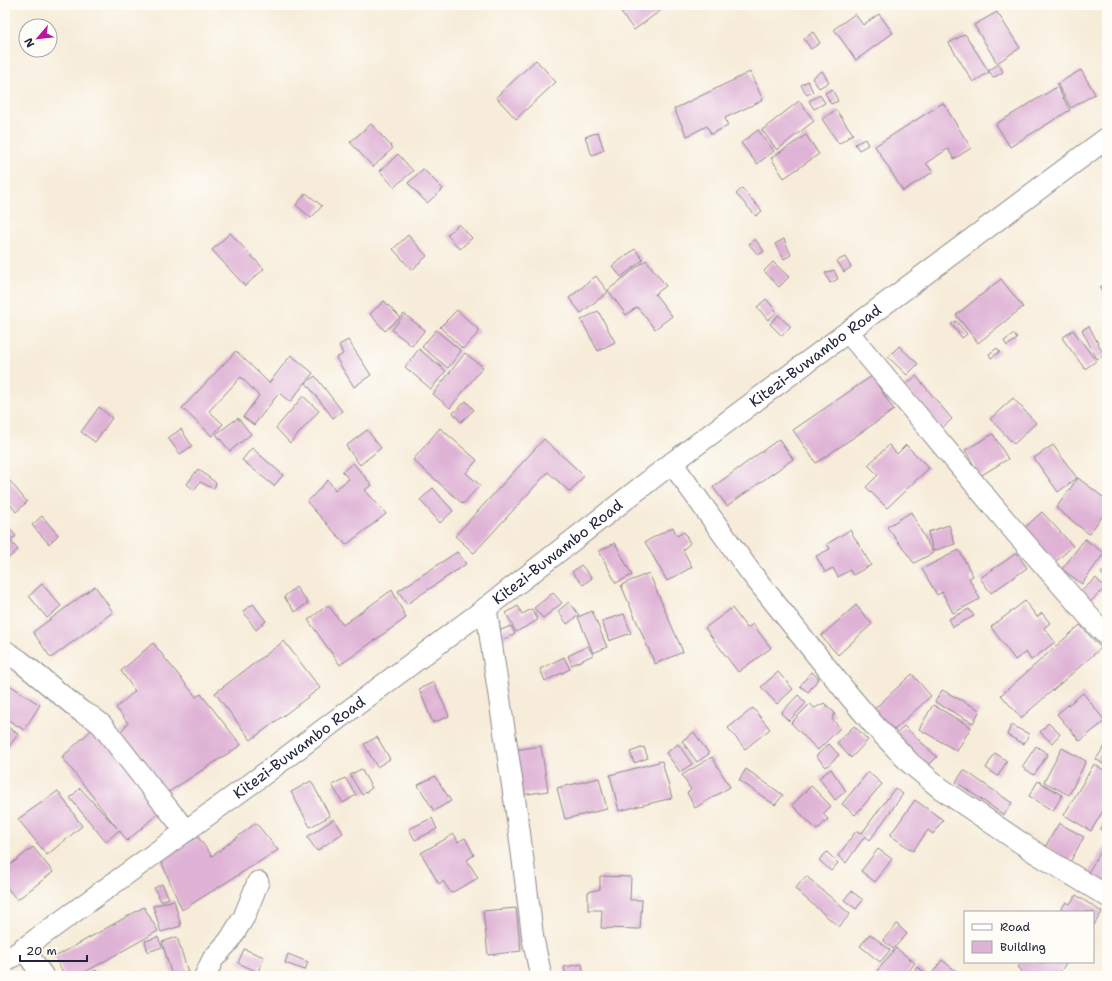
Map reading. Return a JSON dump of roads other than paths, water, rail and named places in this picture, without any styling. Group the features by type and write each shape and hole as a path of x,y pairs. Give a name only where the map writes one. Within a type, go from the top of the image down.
{"street":[{"name":"Kitezi-Buwambo Road","path":"5,962 252,783 486,608 672,464 1107,138"},
{"path":"848,332 1009,525 1107,636"},
{"path":"672,464 751,573 874,726 910,763 940,788 980,816 1036,853 1107,896"},
{"path":"486,608 534,939 541,976"},
{"path":"5,651 20,661 82,712 101,724 186,831"},
{"path":"205,976 213,959 229,941 244,917 258,882"},
{"path":"23,948 43,976"}]}
